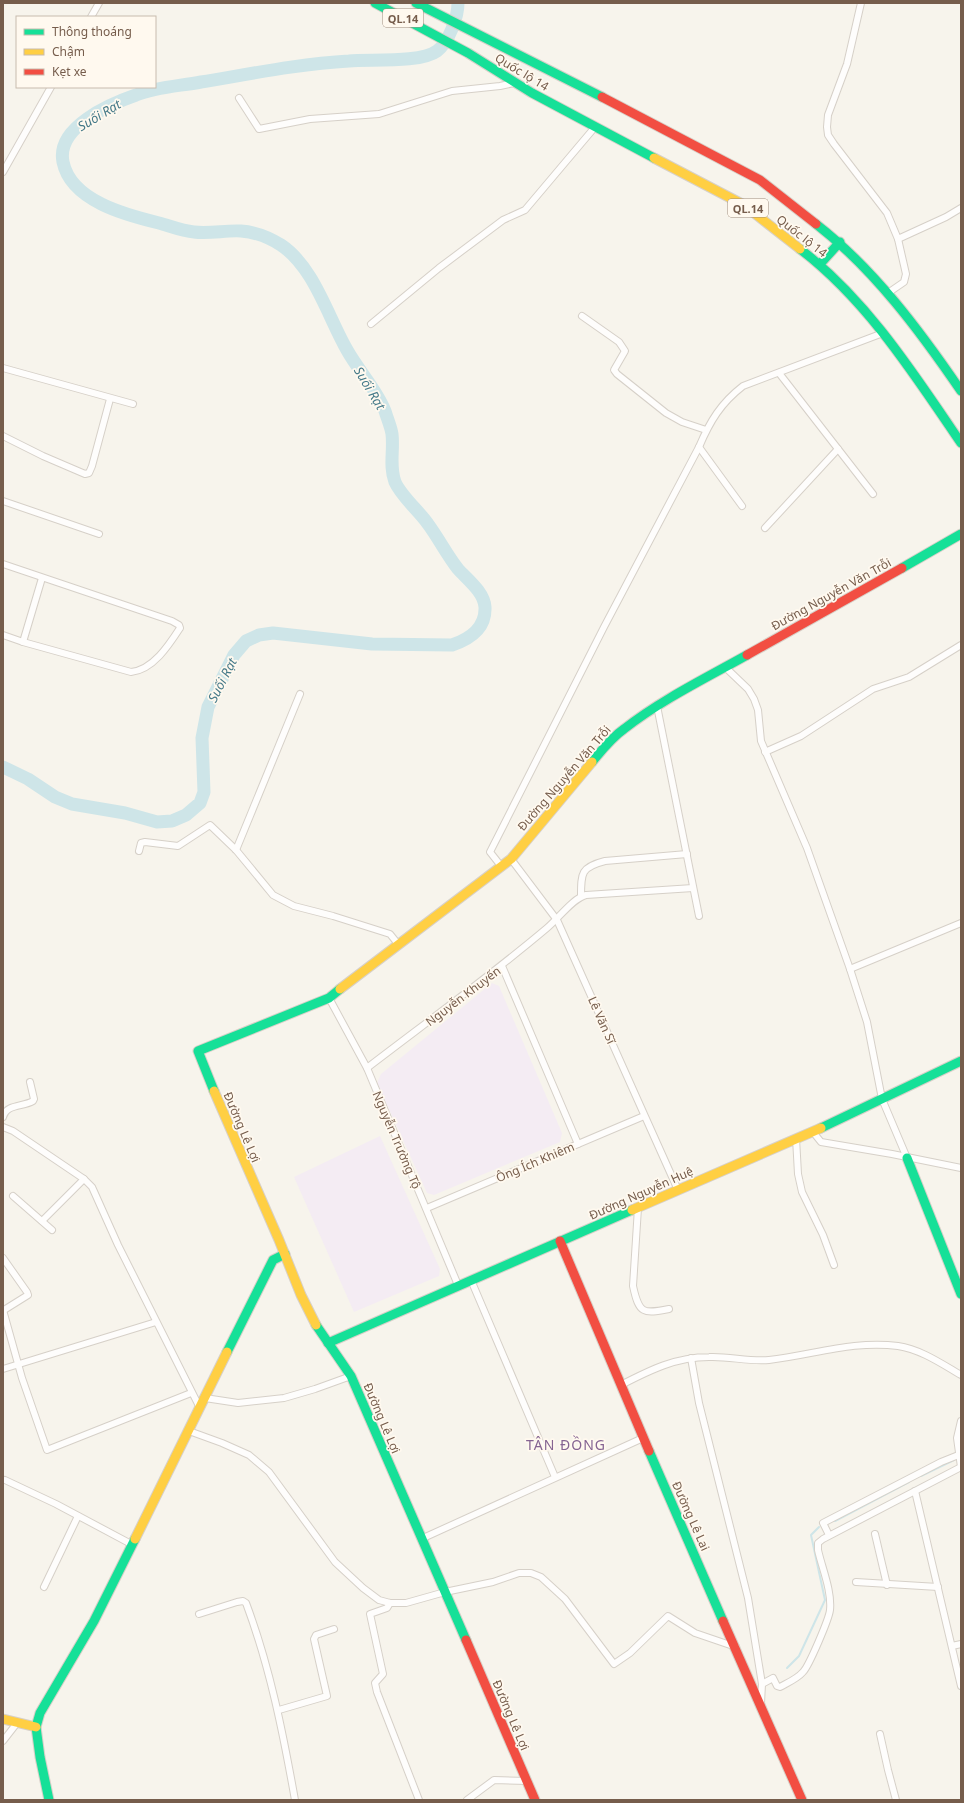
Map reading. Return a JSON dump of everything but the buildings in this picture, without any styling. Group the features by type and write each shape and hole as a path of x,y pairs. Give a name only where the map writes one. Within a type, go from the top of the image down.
{"main road":[{"name":"Quốc lộ 14","path":"375,3 468,53 532,93 744,205 820,264 883,333 961,443"},
{"name":"Quốc lộ 14","path":"416,3 477,35 546,67 760,180 840,242 888,293 940,360 961,390"},
{"path":"820,264 840,242"},
{"name":"Đường Nguyễn Văn Trỗi","path":"198,1051 329,998 511,859 606,745 624,729 657,706 961,534"},
{"name":"Đường Lê Lợi","path":"198,1051 221,1109 285,1254 308,1311 318,1331 339,1356 351,1376 535,1800"},
{"name":"Đường Nguyễn Huệ","path":"328,1343 796,1138 814,1132 961,1061"},
{"path":"907,1158 961,1294"},
{"name":"Đường Lê Lai","path":"560,1241 643,1438 802,1800"},
{"path":"49,1800 40,1757 36,1727 48,1698 82,1644 133,1546 273,1260 285,1254"},
{"path":"3,1719 36,1727"}],"street":[{"path":"92,16 99,3"},
{"path":"861,3 847,64 833,99 827,127 828,135 834,144 887,213 898,239 906,274 904,282 888,293"},
{"path":"239,98 259,129 310,119 379,114 452,91 515,83"},
{"path":"3,172 50,88"},
{"path":"371,324 439,268 503,220 525,210 595,126"},
{"path":"898,239 946,217 961,208"},
{"path":"582,316 619,342 625,351 614,370 617,374 666,413 682,422 706,430"},
{"path":"501,866 490,852 604,627 699,447 706,430 719,408 728,397 743,386 883,333"},
{"path":"3,368 133,404"},
{"path":"779,373 873,494"},
{"path":"3,436 50,459 85,474 89,473 110,398"},
{"path":"699,447 742,506"},
{"path":"765,528 838,449"},
{"path":"3,501 99,534"},
{"path":"3,564 172,622 179,625 180,628 158,656 143,669 131,672 3,635"},
{"path":"23,642 42,578"},
{"path":"765,752 801,736 873,688 909,677 961,645"},
{"path":"725,667 748,689 754,699 758,710 760,736 765,752 807,848 850,969 867,1022 882,1099 907,1158"},
{"path":"236,850 300,694"},
{"path":"657,706 699,916"},
{"path":"139,851 141,843 145,842 178,846 210,825 236,850 273,895 294,906 333,916 390,934 398,944"},
{"path":"687,854 596,863 588,867 581,875 581,896 693,888"},
{"name":"Lê Văn Sĩ","path":"511,859 557,920 678,1190"},
{"name":"Nguyễn Khuyến","path":"367,1068 502,966 557,920 577,898 581,896"},
{"path":"850,969 961,923"},
{"path":"502,966 578,1144"},
{"name":"Nguyễn Trường Tộ","path":"329,998 367,1068 458,1285"},
{"path":"3,1117 4,1113 9,1108 33,1101 34,1099 30,1082"},
{"name":"Ông Ích Khiêm","path":"427,1208 644,1116"},
{"path":"3,1127 13,1131 84,1179 92,1187 118,1245 191,1393 200,1408"},
{"path":"814,1132 821,1142 961,1168"},
{"path":"796,1138 798,1174 802,1192 823,1235 834,1265"},
{"path":"42,1221 84,1179"},
{"path":"13,1196 52,1230"},
{"path":"638,1208 633,1286 635,1296 643,1310 649,1313 669,1309"},
{"path":"3,1258 28,1295 3,1310 18,1364 47,1450 191,1393"},
{"path":"471,1280 555,1477"},
{"path":"3,1369 156,1322"},
{"path":"621,1385 656,1367 672,1361 710,1356 746,1361 769,1360 873,1344 900,1346 918,1352 961,1375"},
{"path":"691,1358 701,1410 748,1598 762,1684 761,1708"},
{"path":"205,1398 238,1403 284,1398 316,1389 351,1376"},
{"path":"762,1684 773,1678 777,1686 780,1687 804,1671 830,1611 829,1595 818,1550 818,1543 829,1535 961,1467 957,1438 961,1421"},
{"path":"189,1431 249,1455 269,1472 335,1562 363,1588 379,1600 390,1603 406,1603 445,1592 493,1582 519,1573 531,1573 541,1577 565,1599 614,1664 630,1653 668,1616 695,1633 736,1647"},
{"path":"421,1539 643,1438"},
{"path":"829,1535 823,1523 960,1455"},
{"path":"5,1480 78,1516 133,1546"},
{"path":"915,1491 961,1686"},
{"path":"44,1587 78,1516"},
{"path":"875,1534 887,1584"},
{"path":"856,1582 938,1587"},
{"path":"199,1614 237,1602 243,1601 246,1603 259,1638 279,1710 296,1800"},
{"path":"390,1603 387,1608 372,1612 370,1616 383,1674 375,1683 377,1692 419,1800"},
{"path":"279,1710 327,1696 314,1639 316,1635 334,1629"},
{"path":"952,1646 961,1644"},
{"path":"3,1741 17,1723"},
{"path":"880,1734 896,1800"},
{"path":"467,1800 494,1780 527,1781"}],"shaded area":[{"path":"492,983 499,986 562,1133 560,1142 434,1195 427,1193 377,1083 381,1074"},
{"path":"380,1136 440,1269 439,1276 354,1312 294,1177"}],"waterway":[{"name":"Suối Rạt","path":"3,767 28,779 55,797 72,804 125,813 157,822 172,821 186,815 200,803 204,792 202,738 208,707 234,655 246,641 259,635 273,633 372,644 452,645 471,636 480,627 485,614 482,596 475,586 458,569 436,535 395,482 392,470 391,431 382,403 347,350 319,293 303,266 293,254 277,242 252,233 241,231 206,233 181,230 131,216 102,204 88,196 77,187 68,175 63,162 63,149 68,138 76,128 87,119 113,104 144,92 330,62 395,60 429,55 437,51 449,36 455,22 458,3"},
{"path":"921,1476 954,1460"},
{"path":"835,1521 909,1482"},
{"path":"787,1668 799,1656 825,1600 811,1535 819,1527"}],"traffic: fast":[{"path":"375,3 468,53 532,93 654,158"},
{"path":"416,3 602,97"},
{"path":"816,224 877,281 929,346 961,391"},
{"path":"820,264 840,242"},
{"path":"800,249 847,291 888,339 961,443"},
{"path":"902,568 961,534"},
{"path":"592,762 615,736 638,718 684,690 747,655"},
{"path":"214,1091 198,1051 329,998 340,989"},
{"path":"821,1128 961,1061"},
{"path":"907,1158 961,1294"},
{"path":"328,1343 632,1210"},
{"path":"227,1352 273,1260 285,1254"},
{"path":"316,1325 351,1376 466,1640"},
{"path":"649,1451 723,1621"},
{"path":"49,1800 40,1757 36,1727 40,1713 94,1621 135,1539"}],"traffic: slow":[{"path":"654,158 744,205 800,249"},
{"path":"340,989 511,859 592,762"},
{"path":"214,1091 279,1240 301,1295 316,1325"},
{"path":"632,1210 821,1128"},
{"path":"135,1539 227,1352"},
{"path":"3,1719 36,1727"}],"traffic: jam":[{"path":"602,97 760,180 816,224"},
{"path":"747,655 902,568"},
{"path":"560,1241 649,1451"},
{"path":"723,1621 802,1800"},
{"path":"466,1640 535,1800"}],"district":[{"name":"TÂN ĐỒNG","path":"566,1444"}]}
